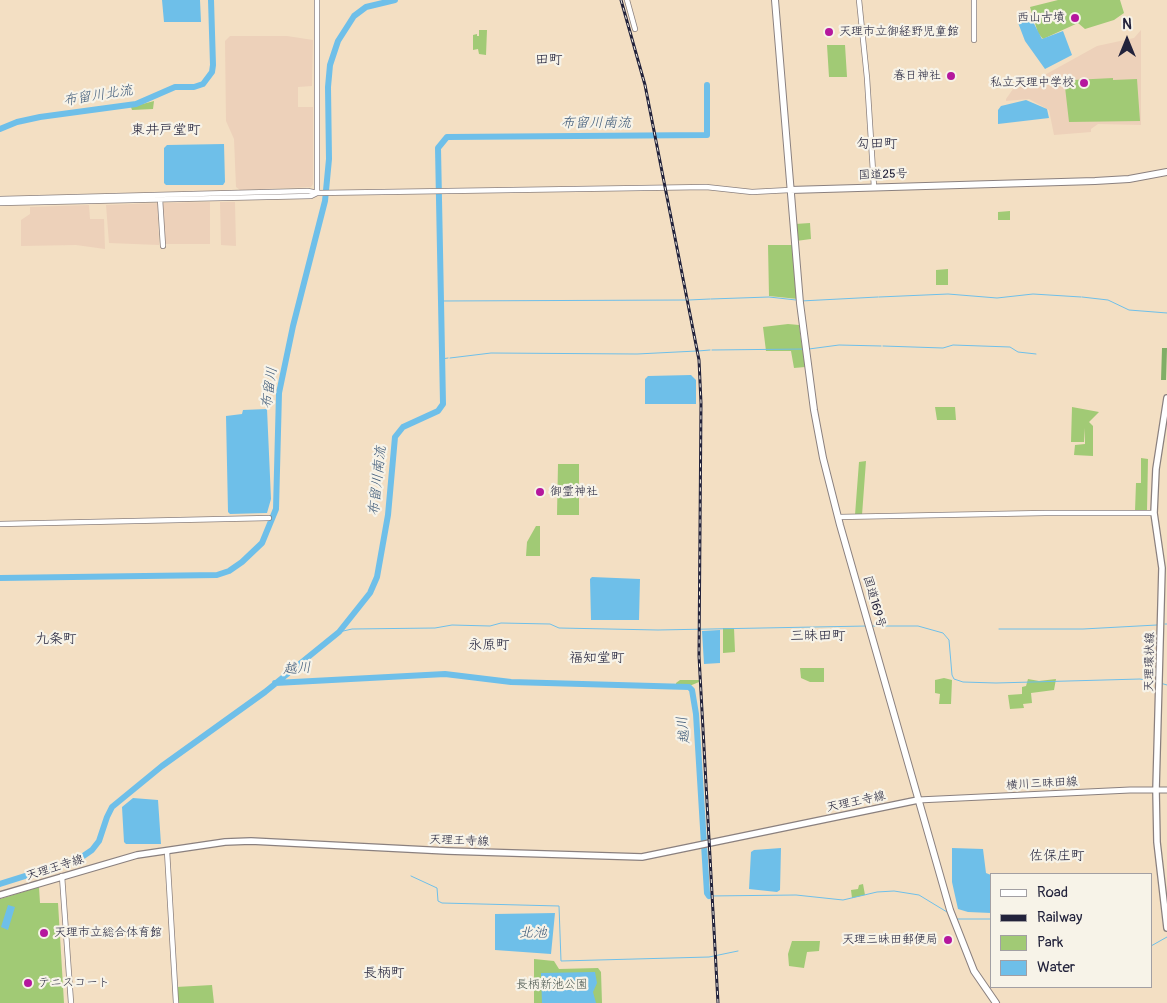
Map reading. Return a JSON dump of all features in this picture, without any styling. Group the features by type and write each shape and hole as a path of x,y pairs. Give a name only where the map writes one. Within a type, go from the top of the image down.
{"highway":[{"path":"775,0 790,190"},
{"name":"国道25号","path":"790,190 1103,181 1167,172"},
{"name":"国道169号","path":"790,190 800,303 814,410 838,517 950,910 968,960 980,983 996,1003"}],"main road":[{"name":"天理環状線","path":"1167,398 1155,481 1154,513 1162,568 1156,790 1157,842 1167,928"},
{"name":"横川三昧田線","path":"918,800 1167,790"},
{"name":"天理王寺線","path":"0,895 136,856 225,842 251,841 447,852 642,857 918,800"}],"street":[{"path":"318,0 318,193"},
{"path":"627,0 635,29"},
{"path":"860,0 868,78 874,187"},
{"path":"974,0 974,40"},
{"path":"0,199 308,191 331,193 706,187 752,192 790,190"},
{"path":"0,203 311,196 318,193"},
{"path":"160,199 162,246"},
{"path":"838,517 1154,513"},
{"path":"0,524 269,518"},
{"path":"167,851 176,1003"},
{"path":"62,876 71,1003"}],"shaded area":[{"name":"私立天理中学校","path":"1141,30 1141,125 1098,124 1091,129 1091,132 1054,135 1049,110 1029,99 1006,101 1013,89 1041,77 1097,46 1134,38"},
{"path":"230,36 287,36 313,40 312,86 298,87 298,107 313,107 313,184 311,187 240,190 236,187 234,139 226,121 225,41"},
{"path":"210,202 210,244 164,244 162,203"},
{"path":"220,202 235,202 236,246 221,245"},
{"path":"158,203 159,245 109,243 106,205"},
{"path":"89,205 90,219 104,219 105,249 76,245 21,246 21,220 30,214 30,207"}],"green space":[{"name":"西山古墳","path":"1058,0 1120,0 1124,13 1114,20 1085,29 1078,23 1043,39 1038,33 1030,7"},
{"path":"479,30 487,30 486,55 479,54 478,49 473,50 473,35 477,34 479,36"},
{"path":"827,45 845,45 847,77 829,77"},
{"path":"1113,78 1113,80 1137,79 1140,121 1069,122 1065,87 1073,80"},
{"path":"154,101 153,109 132,110 131,107"},
{"path":"1010,211 1010,220 998,220 998,212"},
{"path":"810,223 811,239 796,241 795,224"},
{"path":"768,245 793,245 798,299 769,296"},
{"path":"948,269 948,285 936,285 936,270"},
{"path":"788,324 799,325 805,367 794,368 791,351 766,351 763,327"},
{"path":"1162,348 1167,348 1166,380 1161,380"},
{"path":"935,407 955,407 956,420 937,420"},
{"path":"1072,407 1099,412 1089,422 1093,426 1093,456 1074,455 1075,445 1085,444 1085,428 1084,442 1071,442"},
{"path":"1141,458 1148,459 1147,511 1135,511 1136,483 1141,483"},
{"path":"866,461 862,515 855,515 859,462"},
{"path":"558,464 579,464 579,515 557,515"},
{"path":"536,526 540,526 540,556 526,556 527,542"},
{"path":"723,628 734,628 735,652 723,653"},
{"path":"800,668 824,668 824,682 810,682 801,678"},
{"path":"944,678 952,680 951,704 939,704 940,694 935,693 935,680"},
{"path":"1028,679 1039,681 1056,679 1054,690 1031,693 1032,703 1023,704 1024,708 1010,709 1008,695 1022,694 1022,687 1026,686"},
{"path":"680,680 699,680 699,682 687,687 676,686 676,683"},
{"path":"863,884 865,895 852,898 851,890 858,889 859,885"},
{"path":"39,887 40,903 58,903 64,1003 0,1003 0,899"},
{"path":"792,941 820,941 819,951 807,952 804,968 789,966 788,954"},
{"name":"長柄新池公園","path":"534,959 554,961 559,969 598,968 601,972 602,1003 534,1003"},
{"path":"212,985 214,1003 177,1003 176,987"}],"water":[{"path":"162,0 200,0 201,22 164,22"},
{"path":"1029,14 1042,39 1063,31 1072,55 1045,69 1025,41 1017,20"},
{"path":"1026,100 1047,109 1049,118 998,124 998,110 1001,106"},
{"path":"224,144 225,182 223,185 166,185 164,183 164,148 167,145"},
{"path":"691,375 696,380 696,404 645,404 645,379 648,376"},
{"path":"267,409 271,499 267,513 230,514 228,512 226,416 242,414 243,410"},
{"path":"592,577 640,579 639,620 591,620 590,579"},
{"path":"720,630 720,663 704,664 702,631"},
{"path":"133,798 158,800 161,844 126,844 124,842 122,807"},
{"path":"781,848 780,890 777,892 749,889 751,852 754,850"},
{"path":"952,848 983,849 986,873 990,875 990,913 968,912 958,909 952,882"},
{"path":"8,905 15,907 8,930 1,927"},
{"name":"北池","path":"555,913 551,954 495,950 495,914"},
{"name":"長柄新池公園","path":"595,972 597,983 593,992 596,1003 542,1003 541,973"}],"waterway":[{"name":"布留川北流","path":"0,129 17,122 40,117 136,104 175,87 194,87 203,84 212,72 213,65 211,0"},
{"name":"布留川","path":"0,578 217,575 229,571 242,562 262,543 276,509 279,393 293,326 325,201 329,159 328,87 330,65 338,41 354,16 366,7 395,0"},
{"name":"布留川南流","path":"0,884 79,859 92,850 99,841 112,807 162,766 265,692 339,632 370,593 377,577 388,515 395,437 403,427 438,411 443,404 438,148 447,137 707,135 707,85"},
{"path":"879,297 948,294 997,298 1033,294 1081,297"},
{"path":"711,299 769,297 796,300"},
{"path":"801,301 878,297"},
{"path":"1082,297 1108,300 1129,310 1167,313"},
{"path":"689,300 710,299"},
{"path":"439,301 687,300"},
{"path":"809,349 839,345 881,346"},
{"path":"883,346 943,348 953,345 1010,347 1018,352 1036,354"},
{"path":"712,350 805,349"},
{"path":"698,351 710,350"},
{"path":"450,358 491,353 637,354 697,351"},
{"name":"布留川南流","path":"442,359 448,358"},
{"path":"339,632 352,629 435,628 452,625 490,626 501,623 550,624 559,628 658,630 867,626"},
{"path":"999,629 1083,629 1157,625"},
{"path":"871,626 918,626 943,633 949,640 952,675 954,679 963,682 996,683 1140,679 1156,682"},
{"name":"越川","path":"275,683 445,674 511,682 689,687 692,690 696,714 707,893 709,896"},
{"path":"1160,683 1167,685"},
{"path":"411,876 437,888 438,901 442,903 559,906 561,961 709,957 738,951"},
{"name":"越川","path":"709,896 796,895 843,900 877,892 894,891 919,895 947,912"},
{"name":"越川","path":"957,919 990,919"},
{"name":"越川","path":"1152,945 1167,937"}],"railway":[{"path":"621,0 645,85 699,360 701,403 699,656 718,1003"}],"place":[{"name":"西山古墳","path":"1075,18"},
{"name":"天理市立御経野児童館","path":"829,32"},
{"name":"春日神社","path":"951,76"},
{"name":"私立天理中学校","path":"1084,83"},
{"name":"御霊神社","path":"540,492"},
{"name":"天理市立総合体育館","path":"44,933"},
{"name":"天理三昧田郵便局","path":"948,940"},
{"name":"テニスコート","path":"28,983"}],"district":[{"name":"田町","path":"549,60"},
{"name":"東井戸堂町","path":"166,130"},
{"name":"勾田町","path":"877,144"},
{"name":"三昧田町","path":"818,636"},
{"name":"九条町","path":"56,639"},
{"name":"永原町","path":"489,645"},
{"name":"福知堂町","path":"597,658"},
{"name":"佐保庄町","path":"1057,856"},
{"name":"長柄町","path":"384,973"}]}
